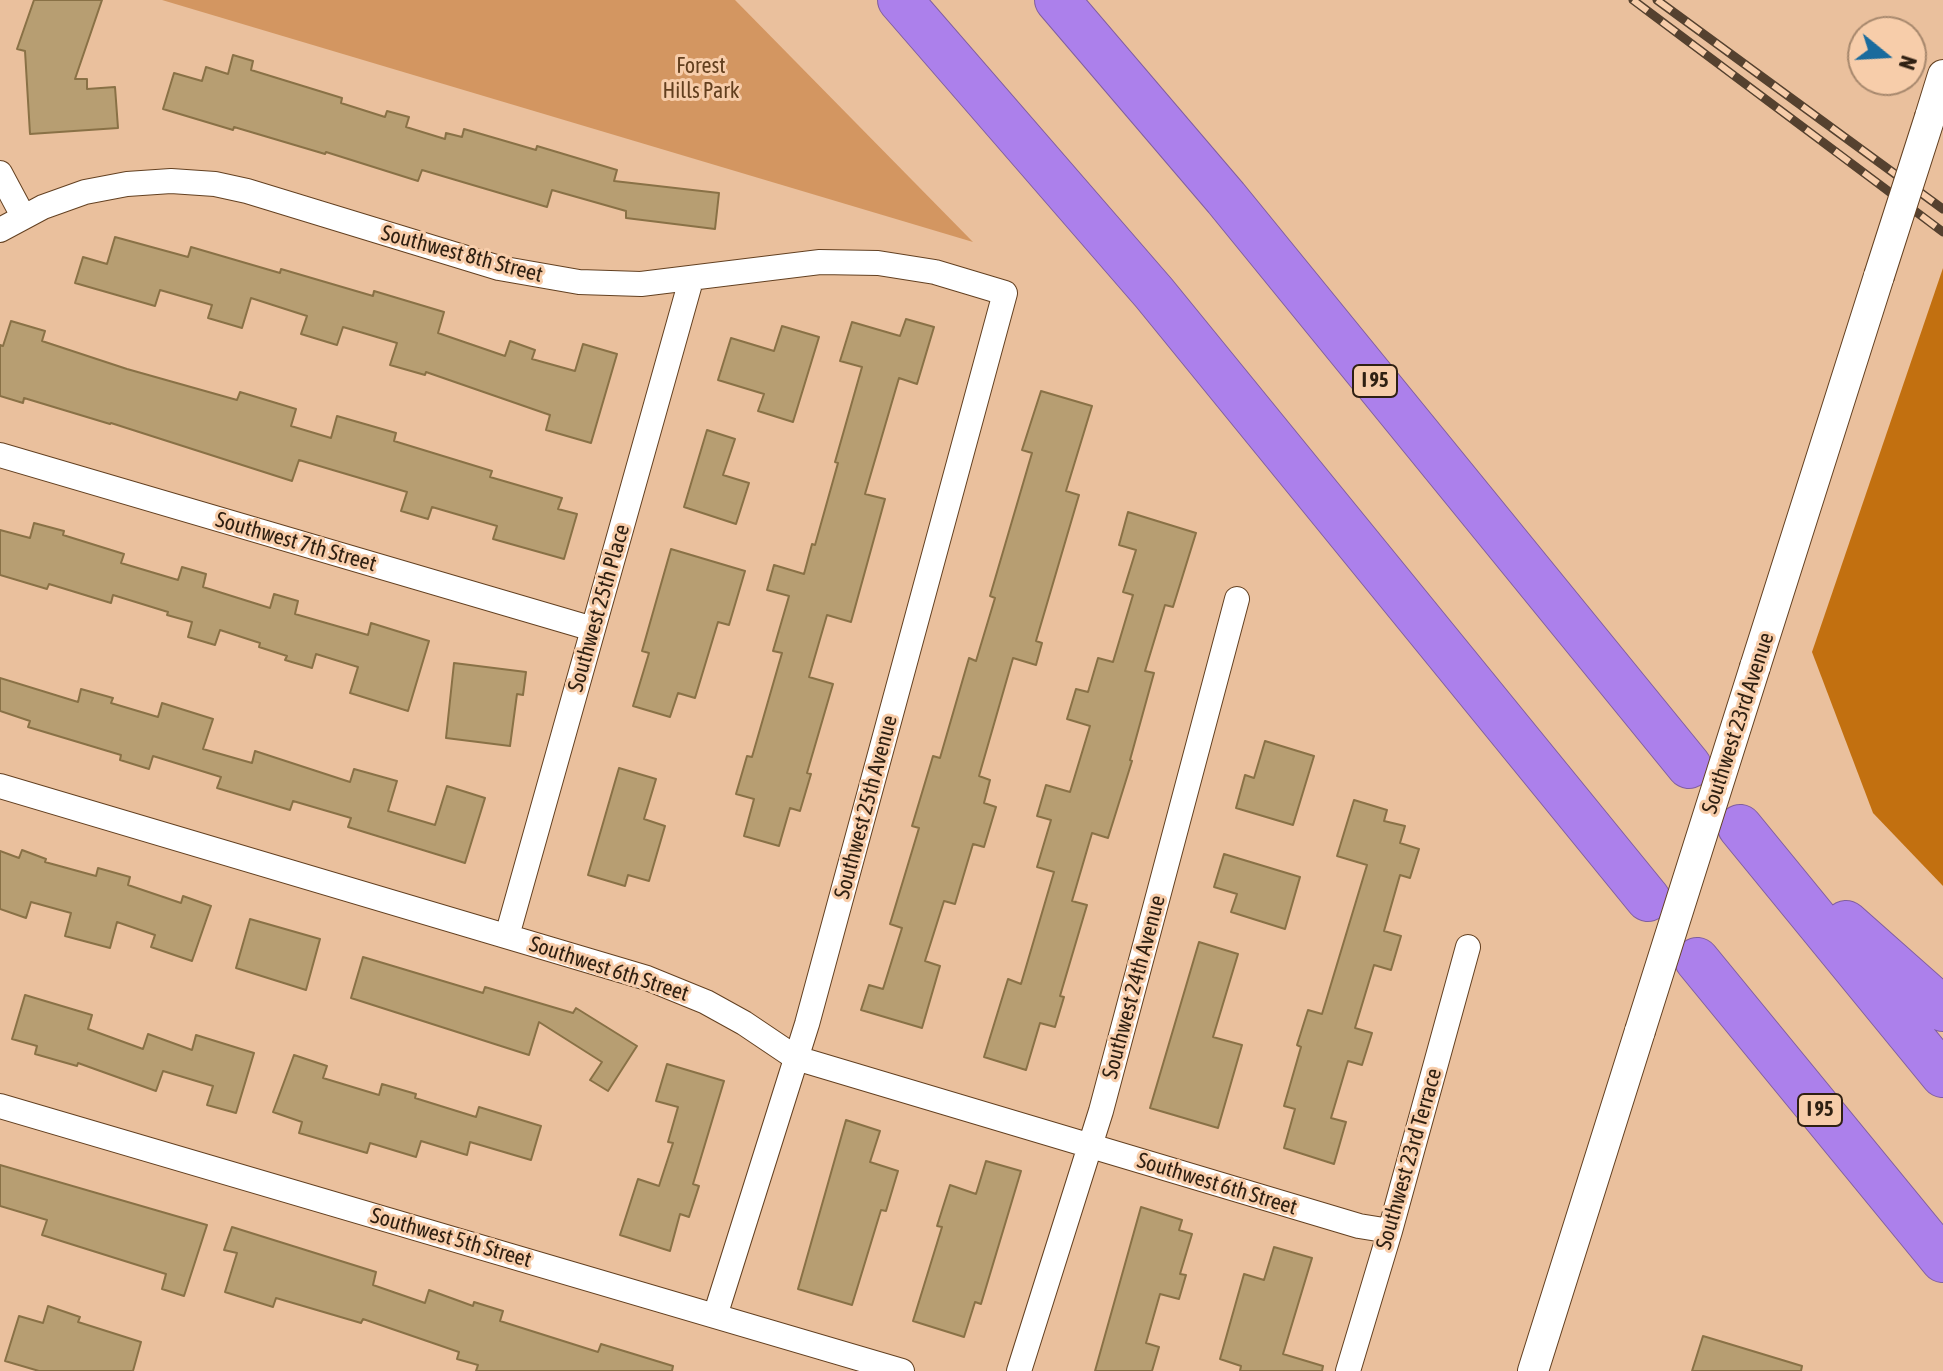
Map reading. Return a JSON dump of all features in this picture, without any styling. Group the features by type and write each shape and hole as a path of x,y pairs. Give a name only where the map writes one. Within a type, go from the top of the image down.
{"highway":[{"path":"900,0 1154,293 1648,899"},
{"name":"I 95","path":"1057,0 1226,198 1689,766"},
{"path":"1943,1009 1741,829 1943,1075"},
{"name":"I 95","path":"1697,960 1943,1260"}],"street":[{"name":"Southwest 23rd Avenue","path":"1533,1371 1943,75"},
{"path":"0,173 23,216"},
{"name":"Southwest 8th Street","path":"0,230 23,216 85,192 127,184 171,181 215,184 247,191 499,268 579,282 641,284 807,263 878,263 935,272 1005,293"},
{"name":"Southwest 25th Place","path":"507,936 691,280"},
{"name":"Southwest 25th Avenue","path":"715,1316 796,1058 1005,293"},
{"name":"Southwest 7th Street","path":"0,455 593,629"},
{"name":"Southwest 24th Avenue","path":"1019,1371 1090,1146 1237,599"},
{"name":"Southwest 6th Street","path":"0,786 647,978 706,1002 796,1058 1359,1226 1390,1231"},
{"name":"Southwest 23rd Terrace","path":"1353,1367 1468,947"},
{"name":"Southwest 5th Street","path":"0,1106 902,1371"}],"green space":[{"name":"Forest Hills Park","path":"162,0 735,0 973,242"}],"shaded area":[{"path":"1943,268 1943,886 1873,813 1812,652"}],"building":[{"path":"34,0 102,0 75,79 87,79 87,89 115,87 118,128 30,134 25,51 17,49"},
{"path":"233,55 253,61 251,70 342,98 341,103 385,117 387,111 409,117 406,127 445,139 446,133 462,137 464,129 536,150 537,146 617,170 614,181 719,193 715,229 626,218 626,211 552,190 547,207 422,170 418,181 326,152 234,127 233,130 163,109 174,73 202,81 206,67 228,74"},
{"path":"115,237 188,257 191,247 280,273 281,269 373,296 374,291 444,312 438,333 505,356 510,341 535,350 532,359 575,371 583,344 617,354 591,443 546,430 550,415 426,372 425,375 390,365 397,343 343,327 337,345 301,334 307,316 251,298 242,328 208,318 212,305 160,290 155,306 75,283 83,257 107,264"},
{"path":"906,319 934,327 917,384 899,378 865,494 885,499 851,622 827,615 809,677 833,684 807,773 811,774 800,811 790,808 779,846 744,836 754,799 736,794 747,756 752,757 782,653 773,651 789,596 767,590 774,565 804,574 812,544 815,545 862,367 840,361 852,322 900,336"},
{"path":"11,321 45,331 42,341 127,369 237,400 240,392 296,409 291,426 331,438 337,416 396,433 394,441 492,471 490,477 562,498 558,509 577,514 564,559 493,539 497,526 432,507 428,519 401,511 407,492 299,460 292,481 111,423 24,398 23,403 0,396 0,345 3,346"},
{"path":"782,326 819,337 793,422 758,411 764,394 718,380 731,338 774,351"},
{"path":"1041,391 1092,406 1066,491 1079,495 1036,641 1042,643 1036,665 1013,658 979,776 990,780 984,803 996,807 984,847 973,844 955,904 944,901 925,961 940,966 922,1028 861,1010 869,985 883,989 902,928 890,924 919,828 912,826 933,756 940,758 969,658 976,661 995,598 990,596 1032,453 1022,450"},
{"path":"707,430 735,439 723,475 749,483 736,524 684,507"},
{"path":"1128,512 1196,533 1173,607 1165,605 1145,671 1154,673 1132,761 1108,838 1092,833 1072,901 1087,905 1060,996 1064,997 1055,1027 1040,1023 1026,1070 984,1057 1008,979 1021,984 1054,872 1037,867 1051,820 1037,816 1046,785 1070,792 1090,726 1067,719 1076,689 1088,692 1098,658 1113,662 1133,595 1123,592 1136,550 1119,545"},
{"path":"34,523 124,554 121,563 178,580 182,567 206,574 203,587 270,608 274,594 298,601 295,614 368,635 371,623 429,641 408,711 350,693 358,667 316,654 312,668 285,660 287,656 259,647 260,643 220,630 215,645 188,637 192,622 167,615 168,612 113,595 111,603 49,584 47,589 0,575 0,530 30,538"},
{"path":"671,549 745,571 729,625 718,622 695,698 678,693 670,717 633,706 649,653 642,651"},
{"path":"454,663 526,672 523,695 517,694 510,746 446,738"},
{"path":"0,678 78,702 81,689 113,698 111,703 158,717 162,703 213,719 203,749 252,763 255,751 350,782 354,769 397,781 388,811 435,825 447,786 485,798 465,863 348,827 351,818 293,801 290,810 217,788 221,777 153,756 149,769 120,760 121,755 28,727 30,721 0,711"},
{"path":"1265,741 1314,756 1293,825 1236,808 1245,775 1254,778"},
{"path":"619,768 656,779 644,819 665,826 649,881 628,875 625,886 588,875"},
{"path":"1354,800 1387,810 1384,821 1405,826 1400,843 1419,849 1410,878 1400,875 1384,931 1401,936 1391,970 1374,965 1355,1028 1372,1033 1362,1065 1348,1061 1331,1118 1346,1122 1334,1164 1284,1148 1295,1109 1284,1106 1308,1010 1322,1014 1367,865 1337,856"},
{"path":"22,850 46,859 45,862 96,876 98,868 130,877 128,885 181,903 183,896 211,906 192,961 151,947 155,935 117,922 110,948 65,936 71,913 31,902 26,918 0,909 0,851 19,858"},
{"path":"1224,854 1300,877 1285,929 1231,912 1237,894 1214,887"},
{"path":"250,919 320,939 306,990 236,968"},
{"path":"1199,942 1238,954 1213,1037 1242,1045 1218,1128 1150,1108"},
{"path":"363,957 483,993 485,987 573,1013 576,1008 637,1046 608,1091 590,1080 602,1062 539,1022 529,1055 351,998"},
{"path":"25,995 92,1015 88,1029 143,1049 148,1034 192,1050 196,1035 254,1053 236,1113 207,1105 213,1086 163,1071 156,1091 78,1063 77,1066 35,1054 37,1046 12,1039"},
{"path":"294,1055 327,1066 323,1078 379,1095 382,1084 476,1117 479,1107 541,1126 531,1160 470,1142 467,1155 421,1141 416,1157 370,1143 367,1153 299,1133 302,1122 273,1112"},
{"path":"667,1064 724,1081 693,1184 699,1186 689,1217 680,1214 670,1251 620,1235 638,1179 659,1186 673,1143 668,1142 678,1107 656,1101"},
{"path":"846,1120 880,1131 870,1162 898,1171 886,1211 881,1210 852,1305 798,1289"},
{"path":"986,1161 1021,1171 981,1304 975,1302 964,1337 913,1321 942,1227 937,1226 950,1185 976,1194"},
{"path":"0,1165 207,1225 184,1296 162,1289 166,1274 42,1235 47,1220 0,1206"},
{"path":"1141,1207 1182,1220 1179,1230 1192,1234 1180,1274 1186,1275 1179,1299 1160,1294 1146,1343 1159,1347 1152,1371 1095,1371"},
{"path":"232,1227 376,1272 373,1285 425,1303 429,1290 473,1306 474,1302 503,1311 500,1321 598,1352 601,1344 673,1366 672,1371 476,1371 478,1365 457,1359 459,1352 363,1319 361,1323 276,1298 273,1307 225,1292 237,1253 224,1250"},
{"path":"1274,1247 1312,1258 1283,1354 1323,1366 1322,1371 1240,1371 1241,1366 1220,1359 1244,1274 1264,1280"},
{"path":"48,1306 80,1317 78,1322 141,1342 133,1371 39,1371 5,1361 19,1316 43,1323"},
{"path":"1703,1336 1802,1366 1801,1371 1692,1371"}],"railway":[{"path":"1633,0 1943,232"},
{"path":"1657,0 1943,209"}]}
